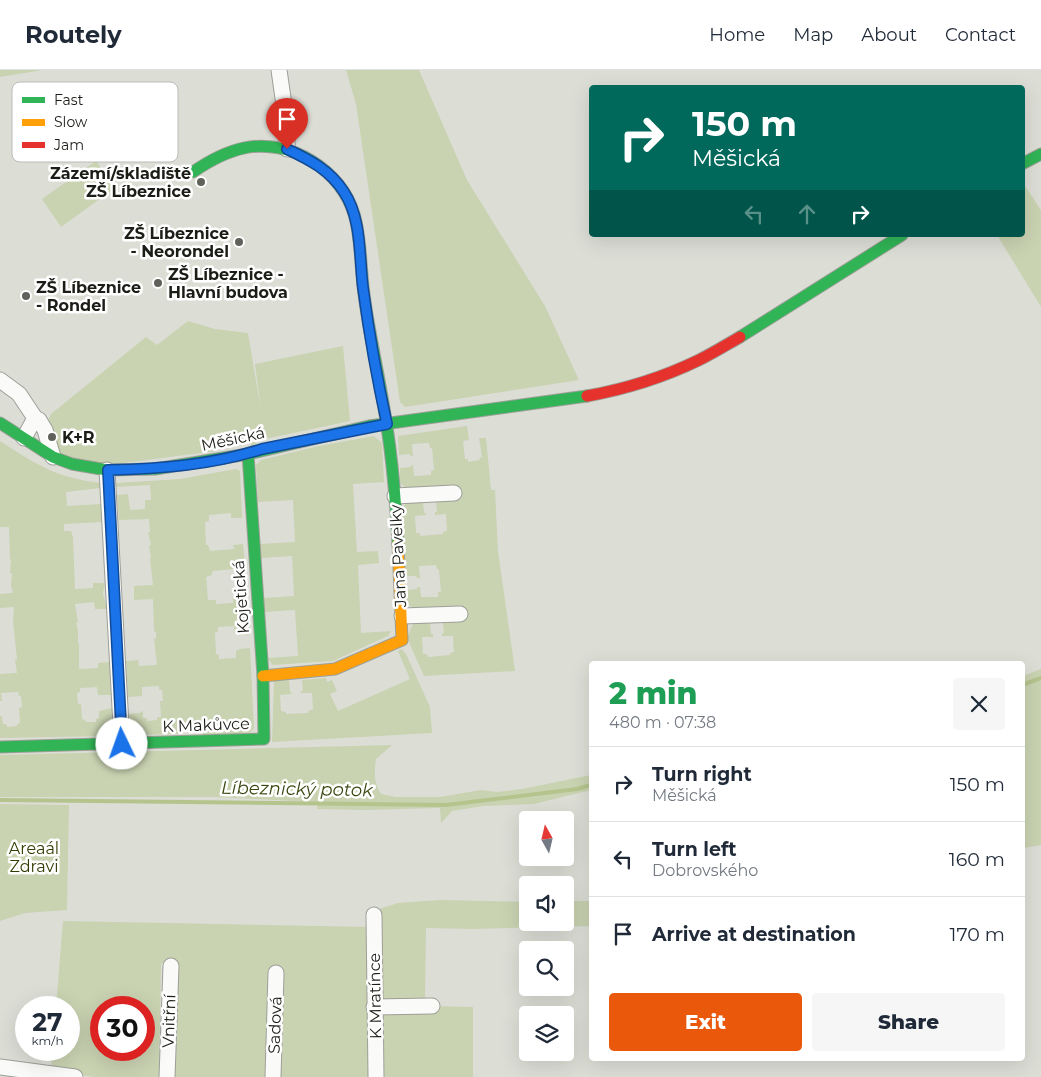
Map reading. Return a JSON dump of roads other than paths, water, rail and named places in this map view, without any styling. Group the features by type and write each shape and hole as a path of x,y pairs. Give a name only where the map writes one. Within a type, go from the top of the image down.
{"street":[{"path":"279,70 287,126 287,149"},
{"name":"Jana Pavelky","path":"193,172 207,161 224,153 250,146 272,146 287,149 313,161 330,174 345,193 355,217 363,288 387,424 395,496 402,640 335,669 263,676"},
{"path":"1025,162 1041,154"},
{"name":"Měšická","path":"0,422 53,457 72,464 108,470 155,469 248,454 262,449 387,424 589,396 628,387 699,360 750,331 899,237"},
{"path":"0,380 19,394 34,418 39,420 53,457"},
{"path":"24,438 34,418"},
{"name":"Kojetická","path":"248,454 263,676 264,739"},
{"path":"108,470 122,744"},
{"name":"Jana Pavelky","path":"395,496 454,493"},
{"name":"Jana Pavelky","path":"402,616 460,614"},
{"name":"K Makůvce","path":"0,747 264,739"},
{"name":"K Mratínce","path":"374,915 376,1077"},
{"name":"Vnitřní","path":"166,1077 171,966"},
{"name":"Sadová","path":"273,1077 276,973"},
{"path":"374,1006 432,1006"},
{"path":"0,1066 43,1074 75,1077"}],"waterway":[{"name":"Líbeznický potok","path":"1025,684 1041,678"},
{"name":"Líbeznický potok","path":"0,800 446,805 577,789 589,786"}],"place":[{"name":"Zázemí/skladiště ZŠ Líbeznice","path":"201,182"},
{"name":"ZŠ Líbeznice - Neorondel","path":"239,242"},
{"name":"ZŠ Líbeznice - Hlavní budova","path":"158,283"},
{"name":"ZŠ Líbeznice - Rondel","path":"26,296"},
{"name":"K+R","path":"52,437"}],"park label":[{"name":"Areaál Zdravi","path":"34,857"}]}
